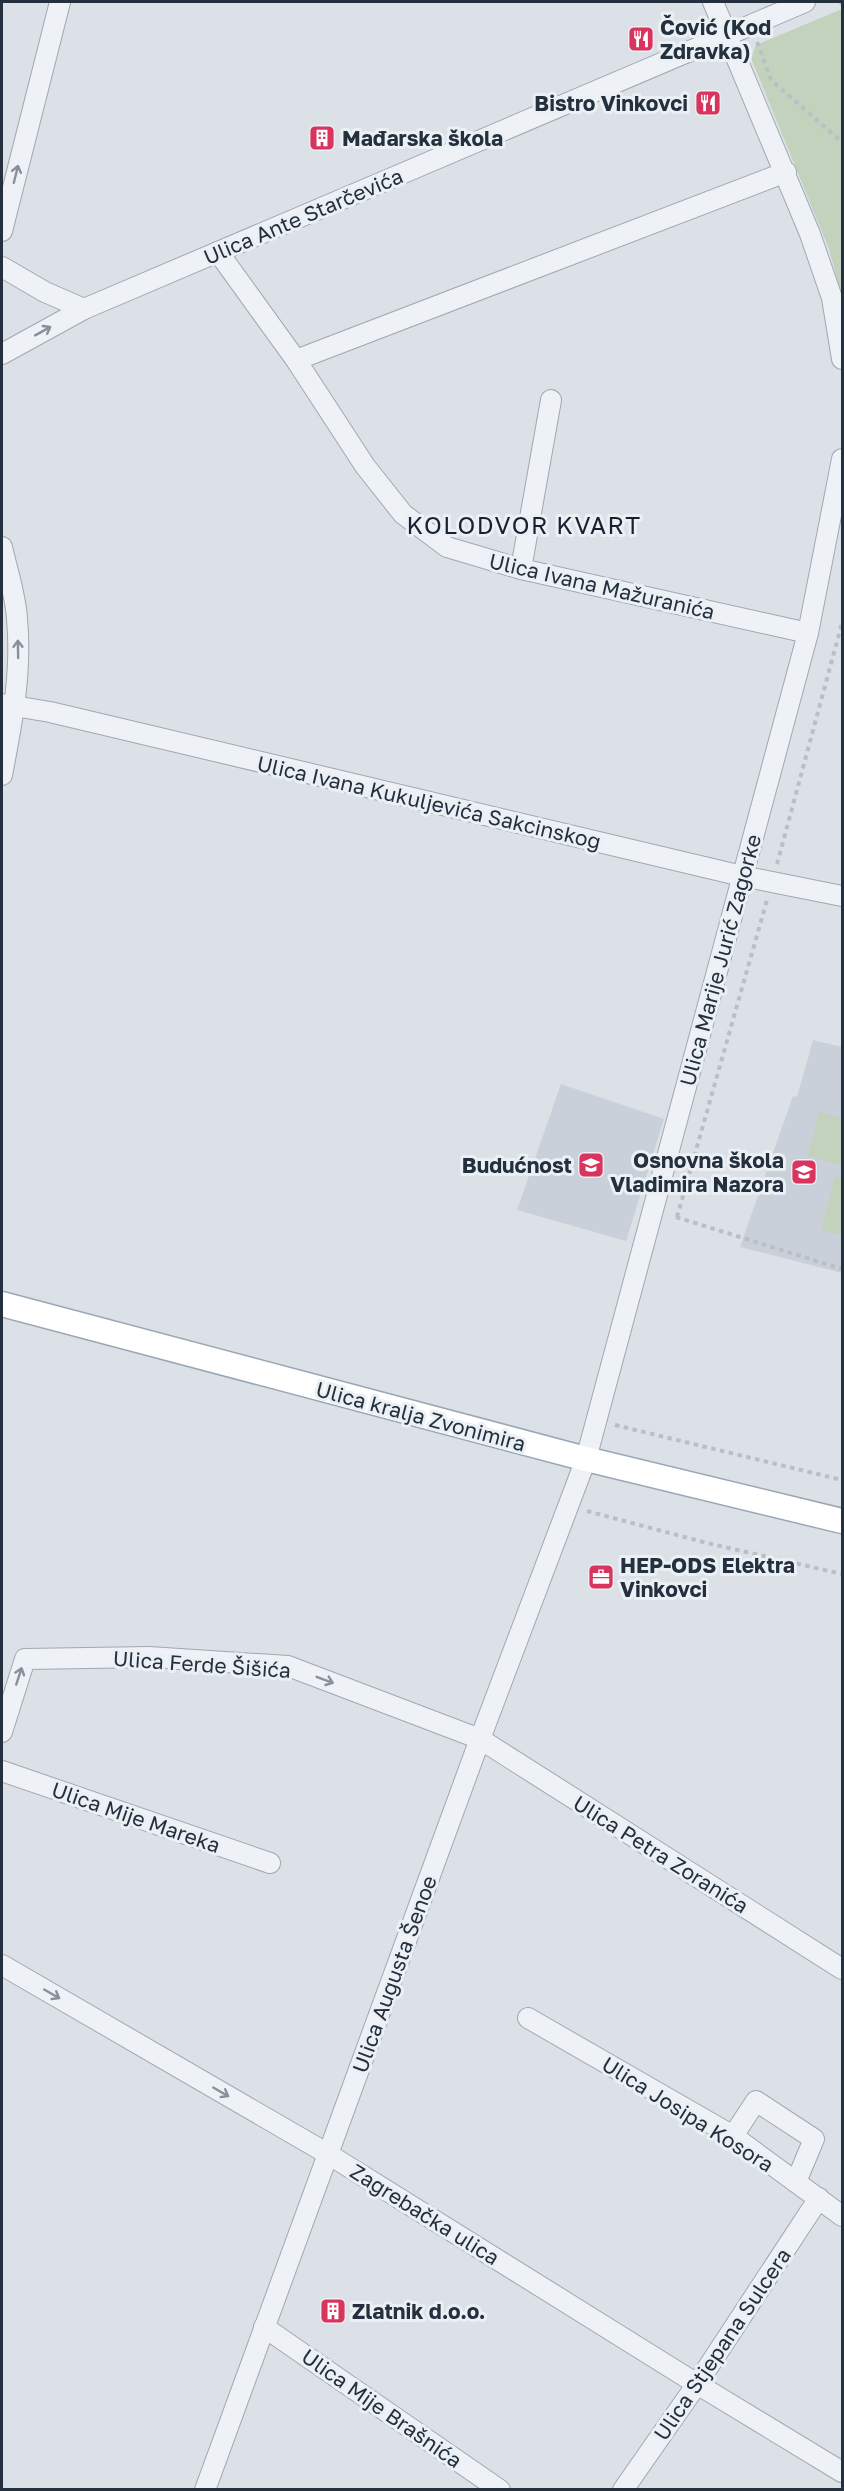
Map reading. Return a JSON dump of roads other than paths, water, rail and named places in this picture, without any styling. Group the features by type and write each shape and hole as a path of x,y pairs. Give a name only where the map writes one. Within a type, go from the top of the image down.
{"main road":[{"name":"Ulica kralja Zvonimira","path":"2,1304 586,1459 843,1521"}],"street":[{"path":"2,231 60,2"},
{"path":"713,2 786,172 832,298 843,359"},
{"name":"Ulica Ante Starčevića","path":"2,354 84,309 805,2"},
{"path":"296,360 786,172"},
{"name":"Ulica Ivana Mažuranića","path":"218,252 296,360 365,466 403,514 447,547 521,569 808,633"},
{"path":"2,267 45,292 84,309"},
{"path":"521,569 551,400"},
{"name":"Ulica Marije Jurić Zagorke","path":"586,1459 808,633 843,459"},
{"path":"2,547 17,618 18,680 8,706 2,775"},
{"name":"Ulica Ivana Kukuljevića Sakcinskog","path":"8,706 50,712 742,876 843,896"},
{"name":"Ulica Augusta Šenoe","path":"205,2490 480,1739 586,1459"},
{"name":"Ulica Ferde Šišića","path":"2,1732 25,1659 148,1658 288,1666 480,1739"},
{"name":"Ulica Petra Zoranića","path":"480,1739 843,1969"},
{"name":"Ulica Mije Mareka","path":"2,1771 270,1863"},
{"name":"Zagrebačka ulica","path":"2,1965 328,2154 697,2384 843,2472"},
{"name":"Ulica Josipa Kosora","path":"528,2018 733,2136 843,2216"},
{"path":"733,2136 756,2101 814,2139 796,2182"},
{"name":"Ulica Stjepana Sulcera","path":"623,2490 697,2384 819,2198"},
{"name":"Ulica Mije Brašnića","path":"264,2327 500,2490"}],"place":[{"name":"Čović (Kod Zdravka)","path":"641,39"},
{"name":"Bistro Vinkovci","path":"708,103"},
{"name":"Mađarska škola","path":"322,138"},
{"name":"Budućnost","path":"591,1165"},
{"name":"Osnovna škola Vladimira Nazora","path":"804,1172"},
{"name":"HEP-ODS Elektra Vinkovci","path":"601,1577"},
{"name":"Zlatnik d.o.o.","path":"333,2311"}],"district":[{"name":"KOLODVOR KVART","path":"524,524"}]}
